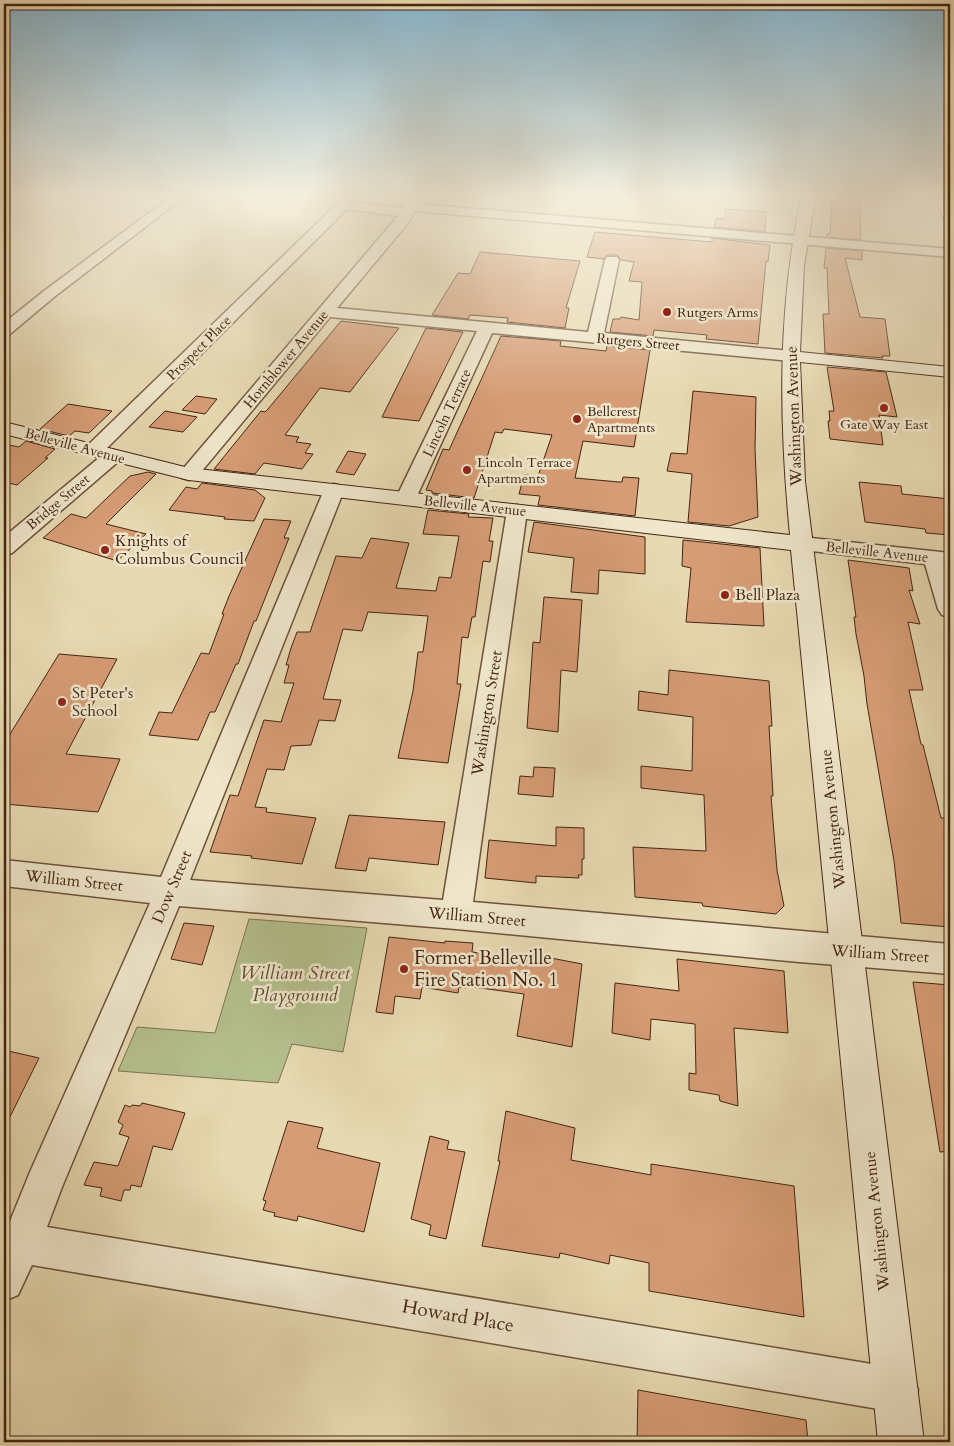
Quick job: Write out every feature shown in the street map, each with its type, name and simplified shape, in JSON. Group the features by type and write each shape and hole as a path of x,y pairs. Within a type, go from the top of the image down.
{"main road":[{"name":"Washington Avenue","path":"797,262 791,356 795,473 901,1442"},
{"name":"Rutgers Street","path":"791,356 950,372"},
{"name":"Belleville Avenue","path":"4,428 189,474 802,544"}],"street":[{"path":"4,331 91,262"},
{"name":"Prospect Place","path":"103,453 288,262"},
{"name":"Hornblower Avenue","path":"189,474 365,262"},
{"path":"595,338 611,262"},
{"name":"Rutgers Street","path":"326,312 791,356"},
{"name":"Lincoln Terrace","path":"406,498 487,327"},
{"name":"Bridge Street","path":"4,548 103,453"},
{"name":"Dow Street","path":"4,1281 47,1176 170,892 334,490"},
{"name":"Washington Street","path":"456,915 517,511"},
{"name":"Belleville Avenue","path":"802,544 942,559"},
{"path":"942,559 950,609"},
{"name":"William Street","path":"4,874 170,892 456,915 950,959"},
{"name":"Howard Place","path":"21,1243 896,1390"}],"green space":[{"name":"William Street Playground","path":"249,919 367,928 343,1052 292,1044 278,1083 118,1071 137,1027 215,1033"}],"building":[{"path":"475,262 580,262 566,308 569,308 565,328 507,322 508,318 470,315 468,319 432,315 458,273 470,274"},
{"path":"634,262 766,262 758,344 706,339 707,335 654,330 653,336 610,332 613,319 620,319 621,317 639,320 642,282 629,281"},
{"path":"825,262 846,262 860,317 885,319 890,356 882,356 883,358 825,353 823,314 829,314 827,268 824,268"},
{"path":"341,321 399,328 350,392 320,388 285,435 299,437 296,442 311,444 305,453 313,454 302,469 264,463 255,474 214,469 261,411 265,412 268,409"},
{"path":"426,328 463,332 419,421 382,417"},
{"path":"501,336 561,341 560,346 606,351 607,346 650,350 634,447 583,441 575,478 622,482 623,477 639,478 635,516 538,505 540,496 519,494 524,475 538,476 552,435 504,429 502,433 495,432 474,498 432,493 432,491 426,490 443,449 449,450"},
{"path":"827,367 886,372 897,417 879,415 883,445 830,439 829,411 834,411"},
{"path":"693,391 756,397 755,449 758,517 729,526 688,522 692,474 667,471 671,453 687,454"},
{"path":"196,396 217,399 205,414 182,410"},
{"path":"68,404 112,411 89,433 75,431 69,436 40,429"},
{"path":"165,411 197,417 183,432 149,427"},
{"path":"26,441 55,449 45,458 48,458 17,485 4,482 4,444 19,447"},
{"path":"348,451 366,454 354,475 336,472"},
{"name":"Knights of Columbus Council","path":"148,472 156,474 106,524 146,534 117,561 43,538 71,514 86,518 130,476"},
{"path":"859,482 901,486 902,494 950,499 950,535 926,533 925,529 865,522"},
{"path":"202,483 255,490 265,498 254,521 224,519 225,517 169,510 186,487 197,489"},
{"path":"428,510 469,514 468,517 493,518 489,541 493,541 490,562 483,561 475,617 472,617 468,638 462,637 457,684 461,684 448,763 398,758 413,691 418,652 423,652 428,616 368,612 362,631 343,629 323,699 341,700 335,721 319,720 311,745 291,746 284,770 267,769 255,807 267,808 266,812 316,818 302,864 210,852 230,795 238,796 264,720 281,722 294,683 284,683 289,665 286,665 291,648 297,632 310,632 336,556 362,558 371,538 409,543 396,588 436,591 439,577 451,578 459,536 423,534"},
{"path":"264,519 291,521 284,538 289,538 238,664 236,664 215,712 210,712 198,740 149,735 159,712 172,713 201,653 209,654 229,596"},
{"path":"534,522 645,537 645,574 599,570 598,594 571,592 574,558 528,552"},
{"name":"Bell Plaza","path":"683,540 760,548 764,626 686,622 691,568 682,566"},
{"path":"848,560 909,568 913,591 909,590 920,624 908,622 923,690 909,690 941,818 950,818 950,927 901,923 894,861 856,634 854,617 856,617"},
{"path":"544,597 582,600 577,672 561,670 558,732 527,728 533,642 540,643"},
{"name":"St Peter's School","path":"59,654 117,659 66,754 120,759 98,812 4,804 4,744"},
{"path":"669,670 769,681 772,726 769,726 773,796 771,796 777,870 784,906 776,914 703,906 702,903 635,897 633,847 706,851 704,795 641,788 641,766 692,771 693,717 638,710 639,691 668,695"},
{"path":"534,767 555,768 553,797 518,794 520,776 533,777"},
{"path":"349,815 445,822 438,865 369,858 366,871 335,868"},
{"path":"556,827 584,828 584,859 582,859 582,875 578,875 579,878 536,876 536,883 485,878 489,840 556,846"},
{"path":"184,923 214,926 202,965 171,959"},
{"path":"389,937 445,943 445,941 473,943 472,952 530,959 530,954 582,964 572,1047 517,1036 524,994 466,986 466,988 459,987 458,993 422,987 420,999 395,996 393,1014 376,1012"},
{"path":"677,959 784,971 788,1033 734,1028 738,1106 720,1101 719,1095 689,1090 689,1073 696,1074 695,1024 651,1019 650,1040 612,1033 615,983 679,991"},
{"path":"913,982 950,985 950,1151 940,1152"},
{"path":"4,1050 39,1058 4,1129"},
{"path":"142,1103 185,1113 172,1150 153,1146 141,1187 131,1185 130,1190 124,1190 121,1201 100,1196 102,1188 84,1185 94,1162 118,1166 129,1137 119,1134 123,1125 118,1122 125,1105 130,1107 132,1105 140,1106"},
{"path":"506,1111 575,1128 571,1160 651,1175 651,1164 794,1186 804,1317 649,1291 649,1263 610,1255 609,1264 560,1253 559,1258 482,1246 500,1161 498,1161"},
{"path":"288,1121 323,1128 317,1148 380,1163 364,1232 298,1216 297,1221 274,1216 275,1213 263,1210 266,1201 263,1200"},
{"path":"430,1136 449,1141 447,1149 465,1152 446,1239 429,1235 431,1225 411,1219"},
{"path":"638,1390 806,1420 808,1442 637,1442"}],"place":[{"name":"Rutgers Arms","path":"667,312"},
{"name":"Gate Way East","path":"884,408"},
{"name":"Bellcrest Apartments","path":"577,419"},
{"name":"Lincoln Terrace Apartments","path":"467,470"},
{"name":"Knights of Columbus Council","path":"105,550"},
{"name":"Bell Plaza","path":"725,595"},
{"name":"St Peter's School","path":"62,702"},
{"name":"Former Belleville Fire Station No. 1","path":"404,969"}]}
